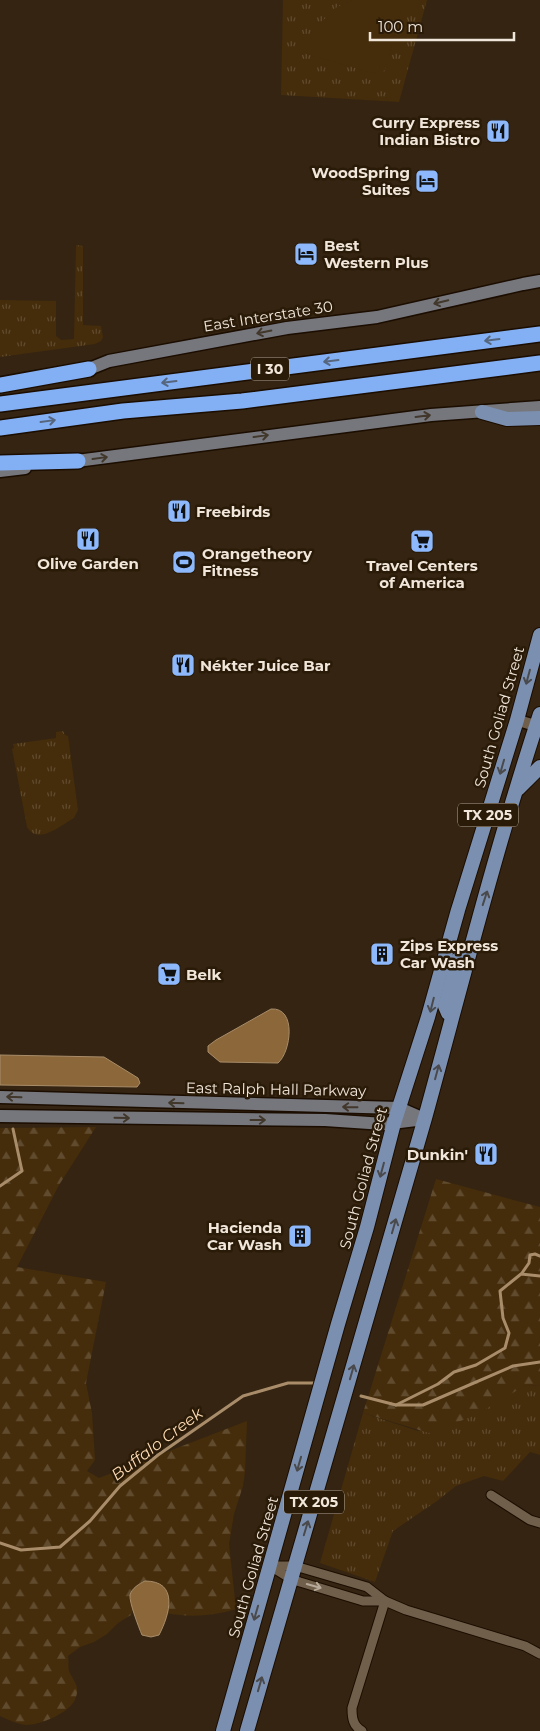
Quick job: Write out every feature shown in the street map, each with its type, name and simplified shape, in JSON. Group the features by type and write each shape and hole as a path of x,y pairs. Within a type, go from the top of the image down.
{"highway":[{"name":"I 30","path":"0,404 540,334"},
{"name":"I 30","path":"0,428 122,411 242,401 540,363"},
{"path":"0,385 90,369"},
{"path":"0,463 78,461"}],"main road":[{"name":"East Interstate 30","path":"0,378 90,369 109,361 287,328 377,317 540,281"},
{"path":"0,472 422,416 540,407"},
{"path":"482,412 507,419 540,418"},
{"name":"South Goliad Street","path":"223,1731 367,1227 394,1123 428,1017 458,910 517,720 540,634"},
{"name":"TX 205","path":"247,1731 424,1119 514,794 539,722"},
{"path":"514,794 527,778 540,767"},
{"path":"452,1016 444,1006 467,930 468,919 467,915 458,910"},
{"name":"East Ralph Hall Parkway","path":"0,1097 399,1108 424,1119"},
{"path":"156,1118 157,1102"},
{"path":"224,1120 225,1104"},
{"name":"East Ralph Hall Parkway","path":"0,1116 325,1120 394,1123 424,1119"}],"street":[{"path":"517,720 539,722"},
{"path":"490,1495 530,1520 540,1523"},
{"path":"270,1566 366,1587 386,1601 406,1610 525,1646 540,1654"},
{"path":"270,1566 293,1572 363,1601 386,1601"},
{"path":"362,1731 356,1728 352,1719 352,1708 386,1601"}],"green space":[{"path":"283,0 427,0 399,102 281,95"},
{"path":"353,0 404,0 385,70 377,74 306,54 315,28 337,7"},
{"path":"76,245 83,246 83,325 101,326 103,337 101,341 95,344 0,357 0,300 56,301 56,336 61,340 74,339"},
{"path":"63,731 68,736 78,810 74,818 56,829 37,835 27,827 12,749 14,748 13,744 56,738 56,732"},
{"path":"96,1127 59,1185 17,1267 106,1282 86,1383 92,1413 95,1460 87,1471 99,1478 247,1421 243,1486 234,1514 229,1544 236,1609 201,1615 166,1613 169,1600 167,1590 155,1582 142,1582 130,1596 134,1608 131,1615 118,1623 107,1634 94,1642 80,1647 68,1656 69,1671 76,1683 77,1689 76,1697 69,1708 55,1717 40,1723 26,1725 0,1716 0,1128"},
{"path":"436,1179 540,1207 540,1386 526,1385 476,1415 429,1433 363,1413"},
{"path":"526,1385 540,1386 540,1455 530,1452 503,1481 484,1476 456,1486 393,1531 375,1582 320,1563 363,1413 418,1431"}],"shaded area":[{"path":"271,1009 279,1010 285,1015 288,1022 289,1031 286,1050 278,1063 220,1062 208,1052 208,1046 216,1040"},
{"path":"0,1055 104,1057 138,1078 140,1083 137,1087 0,1085"},
{"path":"145,1581 156,1582 163,1586 169,1600 163,1627 159,1635 151,1637 142,1635 130,1598 134,1588"}],"waterway":[{"path":"0,1186 22,1171 13,1129"},
{"path":"522,1273 529,1263 530,1255 540,1256"},
{"path":"396,1405 438,1384 454,1372 476,1365 505,1348 509,1333 503,1318 500,1291 521,1274 540,1276"},
{"name":"Buffalo Creek","path":"361,1396 396,1405 423,1405 513,1366 540,1362"},
{"name":"Buffalo Creek","path":"0,1543 21,1550 60,1547 90,1521 120,1486 158,1455 243,1396 288,1383 316,1383"}],"place":[{"name":"Curry Express Indian Bistro","path":"498,131"},
{"name":"WoodSpring Suites","path":"427,181"},
{"name":"Best Western Plus","path":"306,254"},
{"name":"Freebirds","path":"179,511"},
{"name":"Olive Garden","path":"88,539"},
{"name":"Travel Centers of America","path":"422,541"},
{"name":"Orangetheory Fitness","path":"184,562"},
{"name":"Nékter Juice Bar","path":"183,665"},
{"name":"Zips Express Car Wash","path":"382,954"},
{"name":"Belk","path":"169,974"},
{"name":"Dunkin'","path":"486,1154"},
{"name":"Hacienda Car Wash","path":"300,1236"}]}
